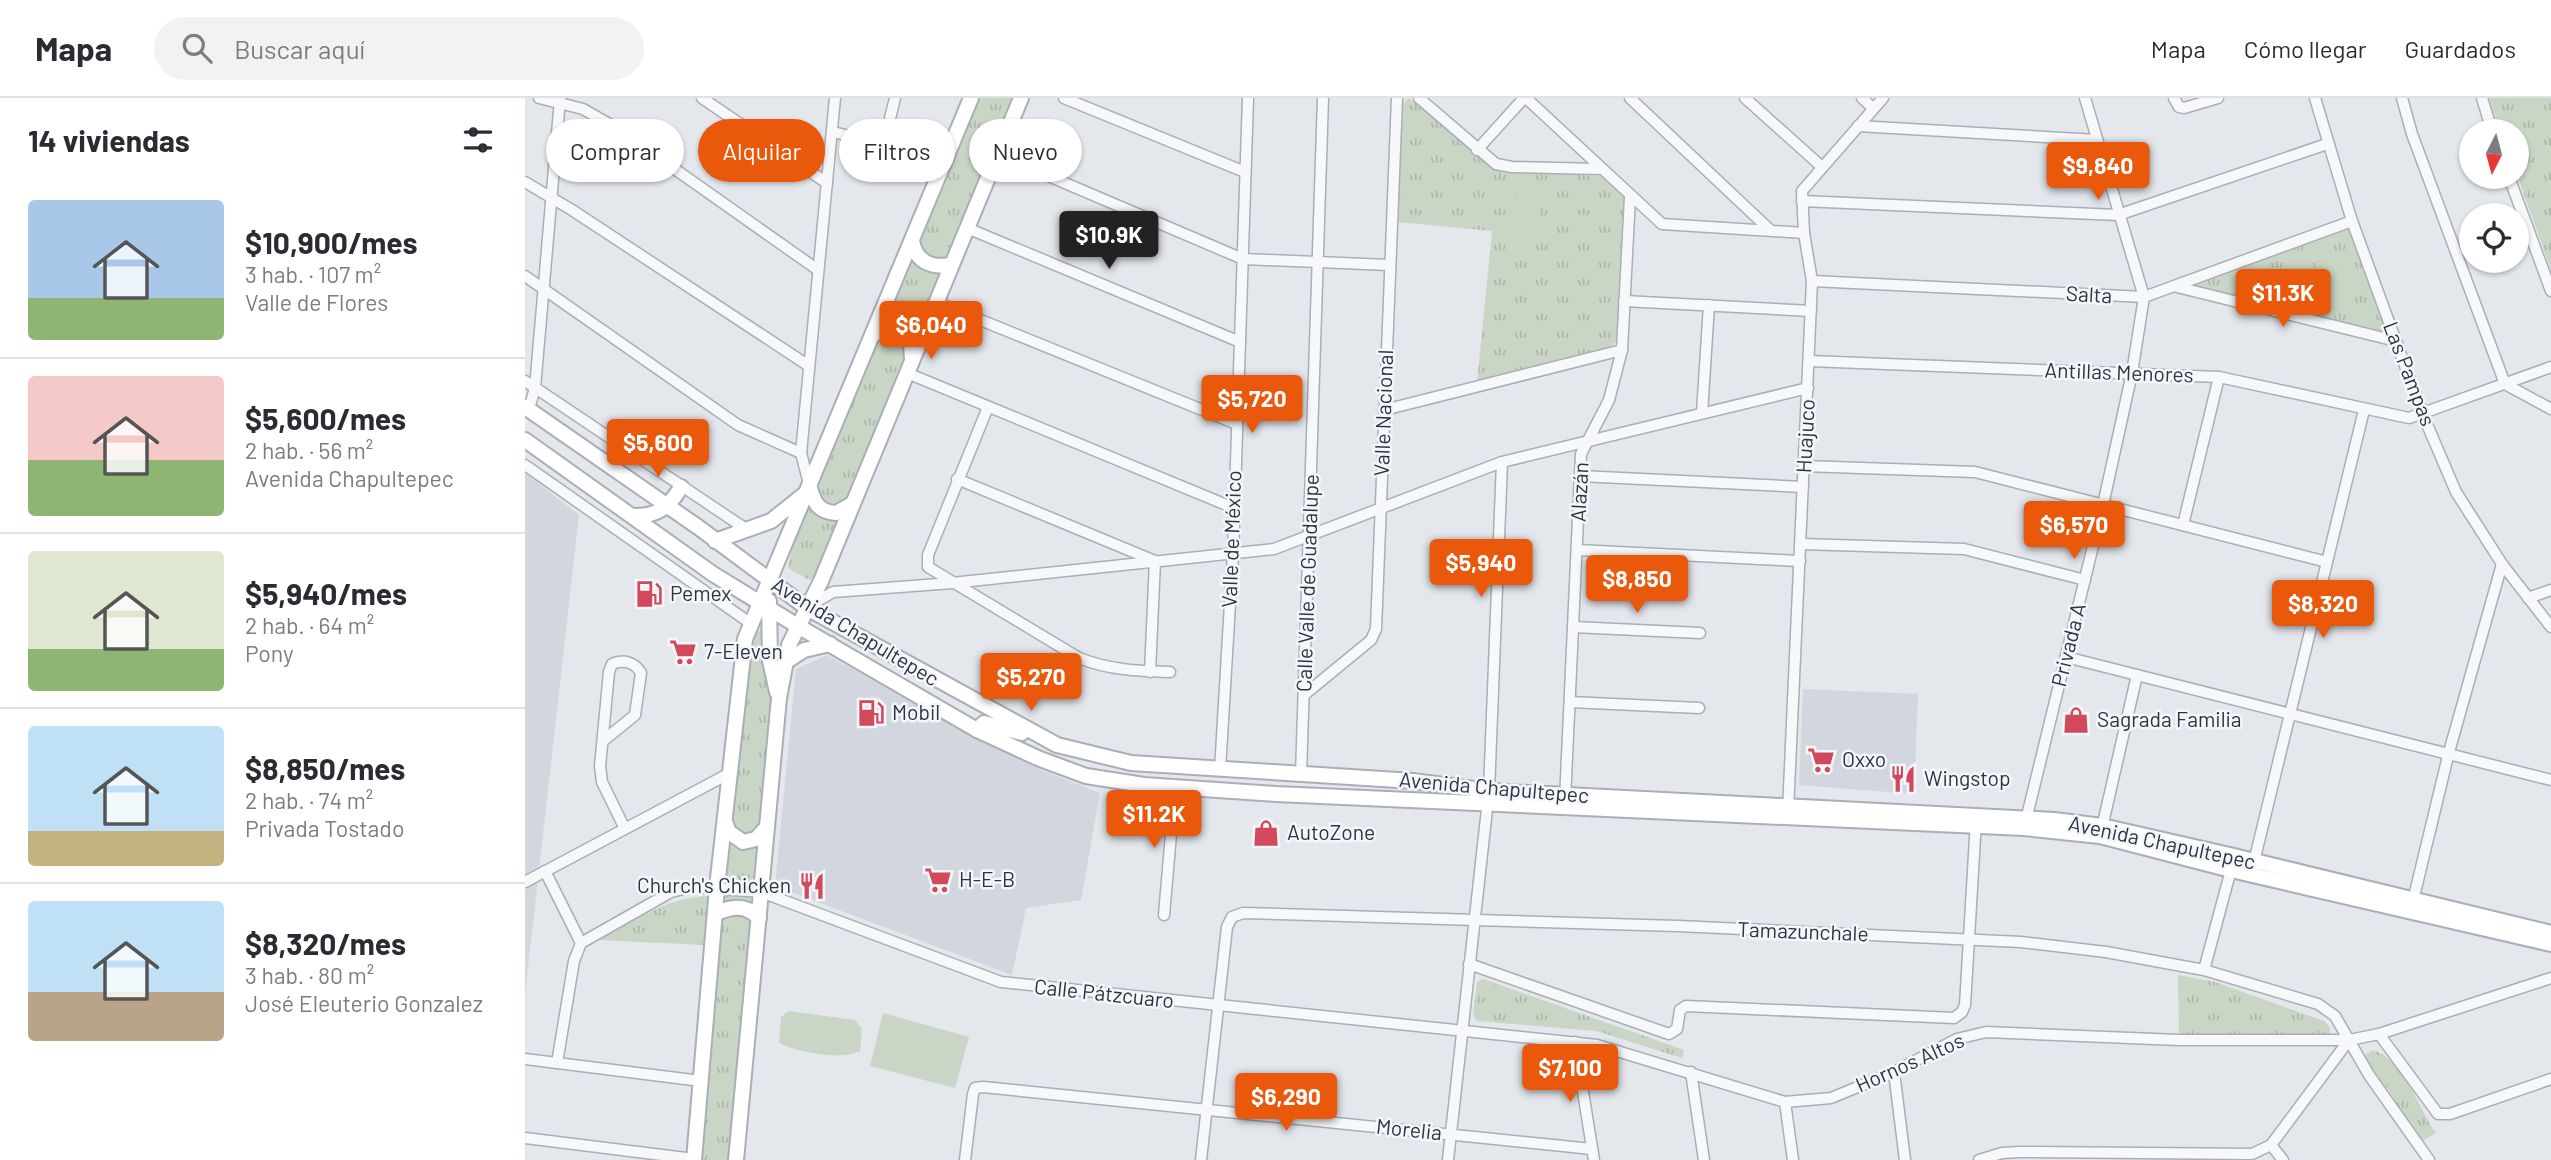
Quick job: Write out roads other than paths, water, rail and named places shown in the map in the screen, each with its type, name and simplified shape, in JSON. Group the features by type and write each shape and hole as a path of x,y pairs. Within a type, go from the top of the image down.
{"main road":[{"path":"779,698 770,661 765,605 769,582 971,98"},
{"path":"1012,119 1021,98"},
{"path":"736,1160 784,663 796,625 807,608 852,504 986,182"},
{"path":"912,241 914,254 921,260 935,266 951,265"},
{"path":"874,334 891,328 906,334 911,344 909,367"},
{"name":"Avenida Chapultepec","path":"526,409 807,608 1026,730 1084,754 1156,766 1413,781 1488,798"},
{"name":"Avenida Chapultepec","path":"525,440 713,574 796,625 978,730 1073,772 1175,788 1488,798 1976,820 2101,831 2412,905 2551,933"},
{"path":"634,516 653,514 667,507 681,487"},
{"path":"810,489 814,501 824,511 836,513 852,504"},
{"path":"716,541 782,514 810,489"},
{"path":"694,1159 717,887 742,657 750,623 765,605"},
{"path":"784,663 804,650 830,644"},
{"path":"978,730 984,723 1018,734 1026,730"},
{"path":"1156,766 1164,776 1159,787"},
{"path":"1175,788 1185,776 1220,770"},
{"path":"725,822 729,832 743,842 756,839 767,827"},
{"path":"2412,905 2551,944"},
{"path":"715,914 738,907 759,918"}],"street":[{"path":"539,98 583,109 618,129 818,270"},
{"path":"702,98 827,184"},
{"path":"810,489 801,453 835,98"},
{"path":"890,119 895,98"},
{"path":"1064,98 1245,172"},
{"name":"Valle de México","path":"1220,770 1233,554 1248,98"},
{"name":"Calle Valle de Guadalupe","path":"1301,775 1323,98"},
{"name":"Valle Nacional","path":"1304,695 1374,636 1397,98"},
{"path":"1419,98 1477,150 1503,167 1600,169"},
{"path":"1477,150 1525,98 1652,218 1668,226 1804,233"},
{"path":"1630,98 1770,230"},
{"path":"1745,98 1822,167"},
{"path":"1862,98 1873,108"},
{"path":"1883,98 1805,186 1802,201 2118,215 2327,144"},
{"path":"2085,98 2144,297"},
{"path":"2174,98 2179,107 2184,108 2218,98"},
{"name":"Las Pampas","path":"2315,98 2352,221 2423,415 2460,498 2502,564 2551,627"},
{"path":"2402,98 2416,146 2505,384 2551,409"},
{"path":"2482,98 2488,119"},
{"path":"526,409 535,388 553,200 559,101"},
{"path":"1858,126 2097,140"},
{"path":"832,132 839,133"},
{"path":"525,182 809,366"},
{"path":"1063,182 1243,259 1389,265"},
{"path":"2513,189 2551,291"},
{"name":"Alazán","path":"1565,802 1581,454 1609,400 1622,350 1630,197"},
{"name":"Huajuco","path":"1788,812 1812,281 1802,201"},
{"name":"Salta","path":"1812,281 2144,297 2352,221"},
{"path":"967,228 1240,342"},
{"path":"525,276 739,425 801,453"},
{"path":"2176,286 2396,341"},
{"name":"Privada A","path":"2025,823 2103,505 2132,373 2144,297"},
{"path":"1624,301 1811,311"},
{"path":"936,302 1237,424"},
{"path":"1702,413 1709,305"},
{"path":"1384,410 1622,350"},
{"name":"Antillas Menores","path":"1809,361 2219,377 2404,418 2423,415"},
{"path":"909,367 988,407 1234,508"},
{"path":"2423,415 2551,367"},
{"path":"2183,525 2219,377"},
{"path":"525,380 745,529"},
{"path":"807,608 833,592 953,583 1274,549 1501,462 1808,388"},
{"path":"988,407 957,479 926,563 931,570 1079,657 1101,667 1170,672"},
{"path":"2253,868 2364,410"},
{"path":"1448,1160 1488,798 1501,462"},
{"path":"525,465 750,623"},
{"path":"1804,466 1975,472 2327,562"},
{"path":"1580,476 1803,487"},
{"path":"957,479 1155,561"},
{"path":"599,517 611,500"},
{"path":"1801,544 1964,549 2085,580"},
{"path":"1577,550 1800,561"},
{"path":"1150,672 1155,561"},
{"path":"2412,905 2449,752 2502,564"},
{"path":"2528,598 2551,590"},
{"path":"1573,627 1700,633"},
{"path":"2066,657 2551,780"},
{"path":"603,741 635,715 641,673 636,666 624,661 612,664 609,672 603,741 602,782 625,829"},
{"path":"2101,831 2137,675"},
{"path":"1570,702 1699,708"},
{"path":"525,882 730,773"},
{"path":"1164,915 1175,788"},
{"path":"1971,939 1976,820"},
{"path":"2204,970 2233,863"},
{"path":"545,871 581,943 574,961 557,1063"},
{"name":"Calle Pátzcuaro","path":"581,943 671,892 717,887 761,892 1001,982 1218,1007 1462,1029"},
{"name":"Tamazunchale","path":"1218,1007 1227,927 1232,916 1243,913 1971,939 2106,952 2204,970 2318,1004 2335,1016 2349,1040"},
{"name":"Hornos Altos","path":"1469,964 1669,1034 1677,1029 1681,1010 1686,1006 1948,1018 1959,1015 1965,1005 1971,939"},
{"name":"Hornos Altos","path":"1462,1029 1597,1045 1784,1102 1831,1098 1894,1072 1957,1039 1986,1032 2179,1040 2349,1040 2379,1034 2551,978"},
{"path":"1201,1160 1218,1007"},
{"path":"2379,1034 2438,1114 2450,1114 2551,1079"},
{"path":"1979,1160 2002,1153 2020,1152 2235,1156 2252,1154 2271,1145 2349,1040 2368,1076 2429,1160"},
{"path":"1576,1042 1594,1160"},
{"path":"525,1059 701,1081"},
{"path":"1894,1072 1905,1160"},
{"path":"1691,1073 1704,1160"},
{"name":"Morelia","path":"965,1160 975,1088 1592,1149"},
{"path":"1784,1102 1793,1160"},
{"path":"525,1138 694,1159"},
{"path":"2271,1145 2283,1160"}],"place":[{"name":"Pemex","path":"649,594"},
{"name":"7-Eleven","path":"683,652"},
{"name":"Mobil","path":"871,713"},
{"name":"Sagrada Familia","path":"2076,720"},
{"name":"Oxxo","path":"1821,760"},
{"name":"Wingstop","path":"1903,779"},
{"name":"AutoZone","path":"1266,833"},
{"name":"H-E-B","path":"938,880"},
{"name":"Church's Chicken","path":"812,886"}]}
